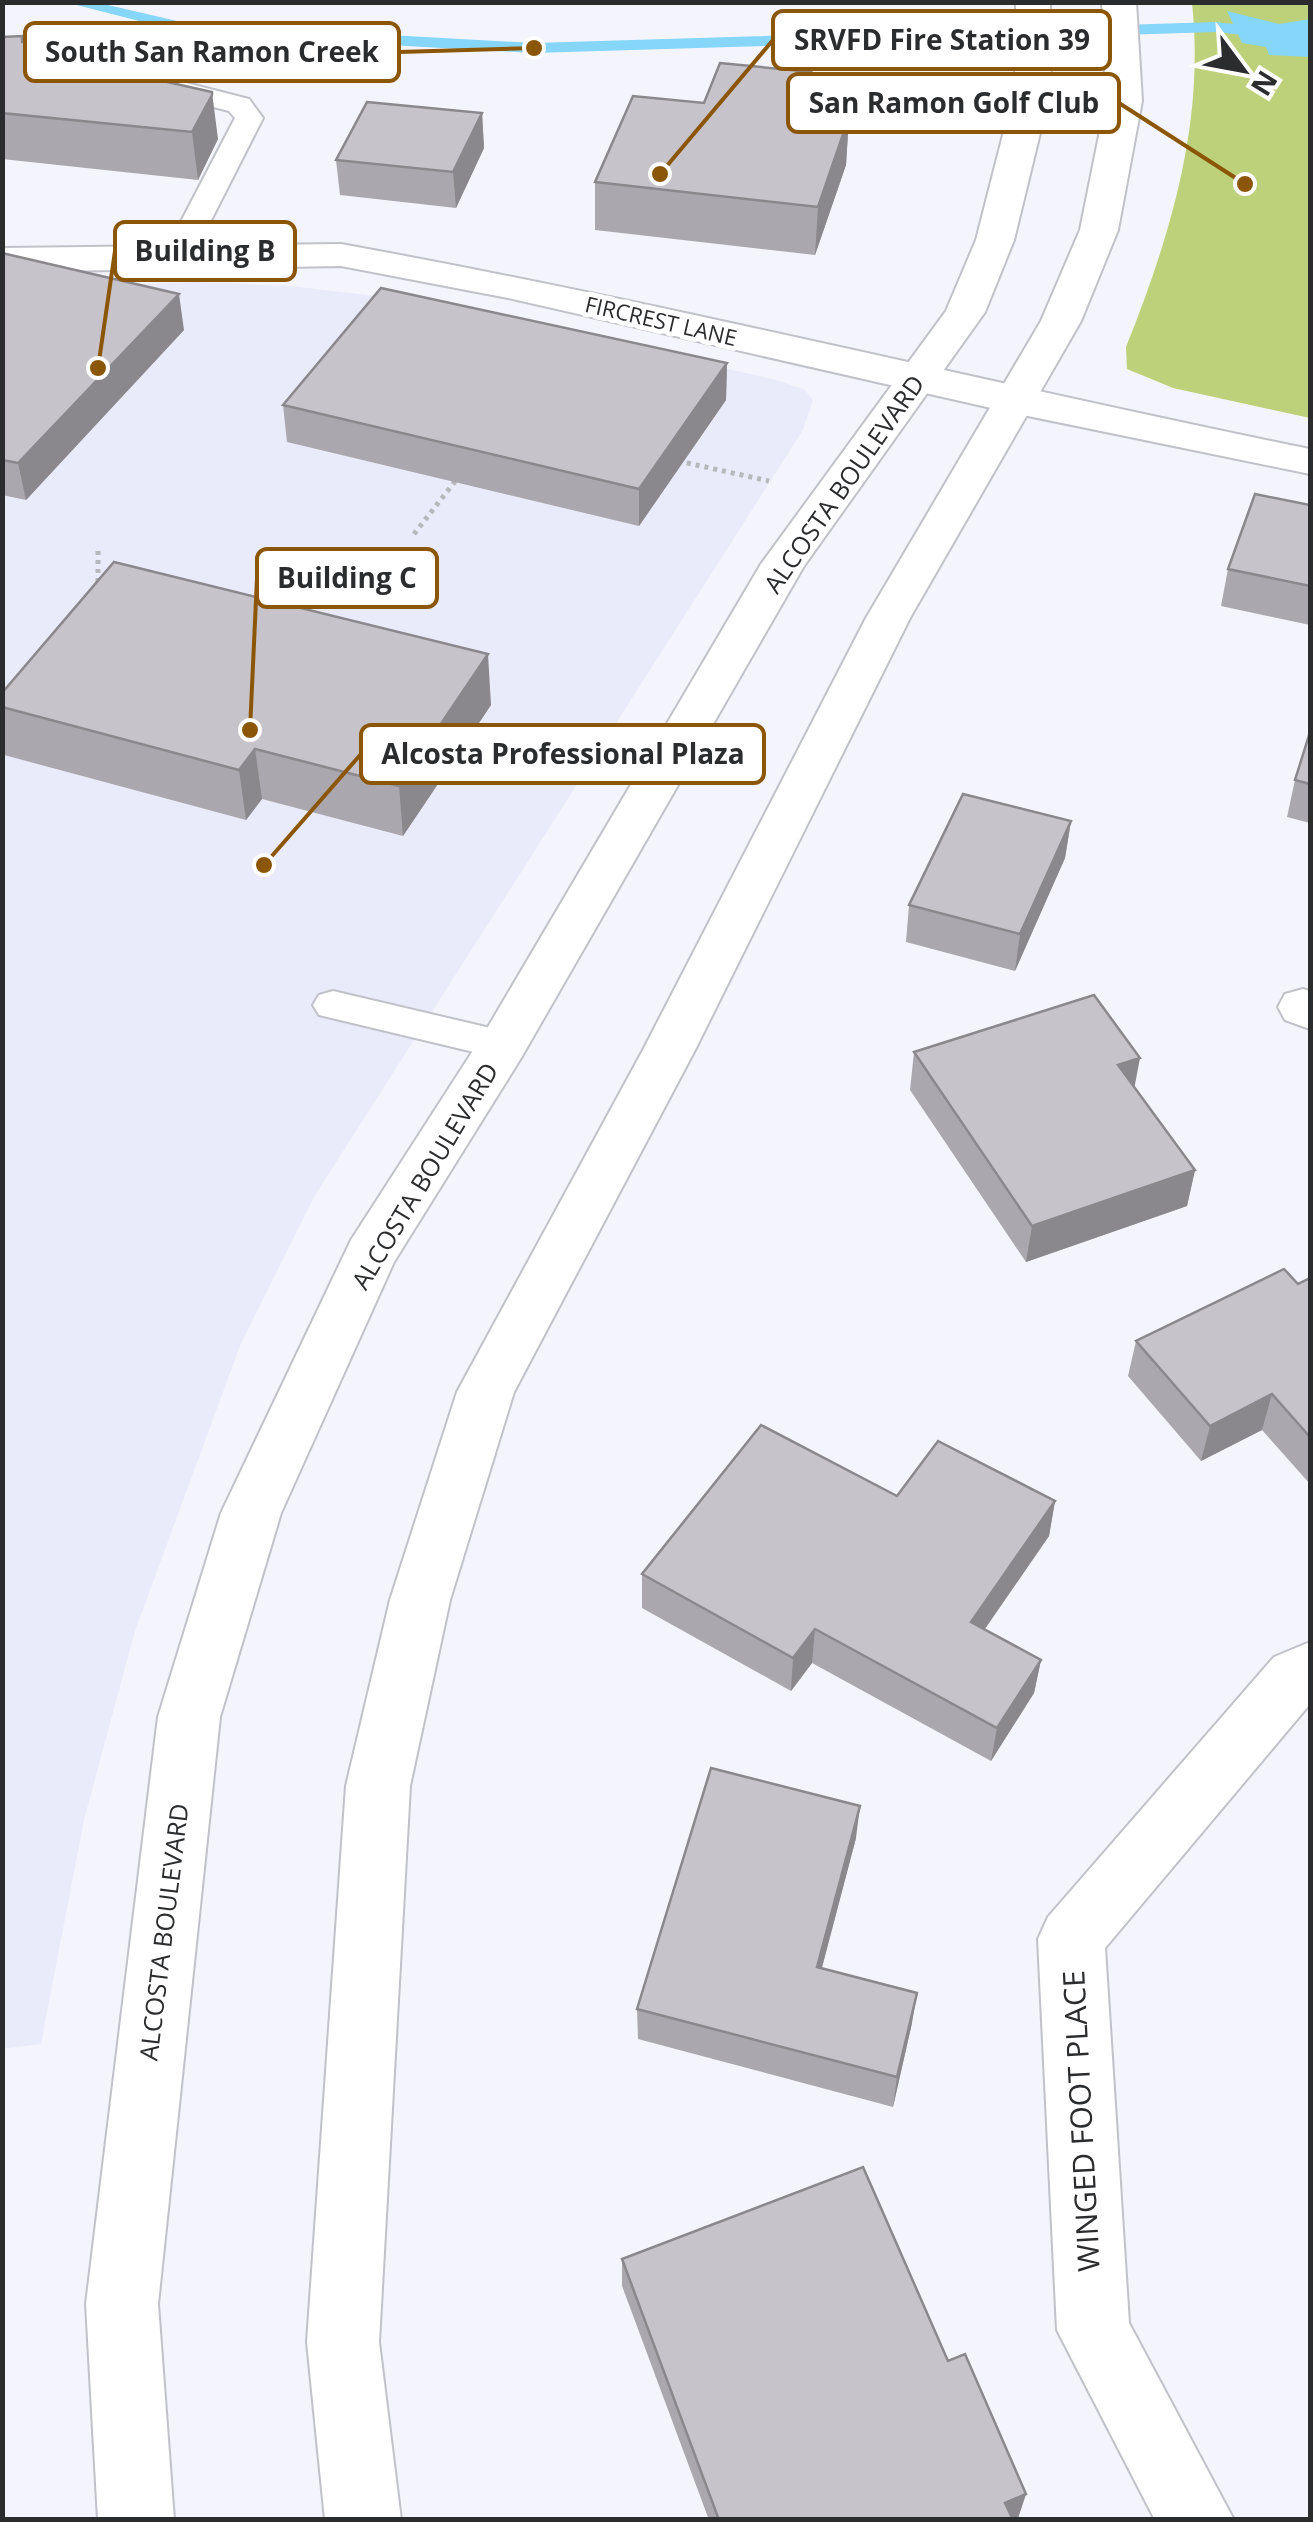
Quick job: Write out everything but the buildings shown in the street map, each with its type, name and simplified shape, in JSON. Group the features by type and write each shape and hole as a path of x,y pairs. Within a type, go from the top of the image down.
{"main road":[{"name":"ALCOSTA BOULEVARD","path":"136,2520 122,2304 189,1717 251,1514 370,1256 504,1045 783,564 965,312 995,240 1033,88 1033,2"},
{"path":"363,2520 342,2342 378,1786 420,1600 486,1392 678,1033 888,618 1060,321 1099,230 1124,101 1120,2"},
{"name":"FIRCREST LANE","path":"2,260 341,255 508,286 918,380 1310,462"},
{"name":"WINGED FOOT PLACE","path":"1196,2520 1094,2330 1071,1939 1296,1676 1310,1669"}],"lane":[{"path":"134,80 210,95 239,105 249,118 178,256"},
{"path":"333,1005 504,1045"}],"path":[{"path":"662,458 833,496"},
{"path":"414,534 470,464"},
{"path":"98,551 98,602"}],"shaded area":[{"path":"196,282 291,286 426,302 777,380 805,390 813,400 803,430 314,1197 240,1346 135,1631 84,1820 41,2044 2,2049 2,289"}],"green space":[{"path":"1192,3 1310,3 1310,418 1173,388 1127,369 1126,347 1170,221 1188,136 1195,48"}],"water":[{"path":"1227,11 1279,24 1310,19 1310,57 1269,55 1266,47 1242,43"}],"waterway":[{"path":"72,2 190,29 534,48 1216,27 1285,35 1310,32"}],"place":[{"name":"South San Ramon Creek","path":"534,48"},
{"name":"SRVFD Fire Station 39","path":"660,174"},
{"name":"San Ramon Golf Club","path":"1245,184"},
{"name":"Building B","path":"98,368"},
{"name":"Building C","path":"250,730"},
{"name":"Alcosta Professional Plaza","path":"264,865"}]}
